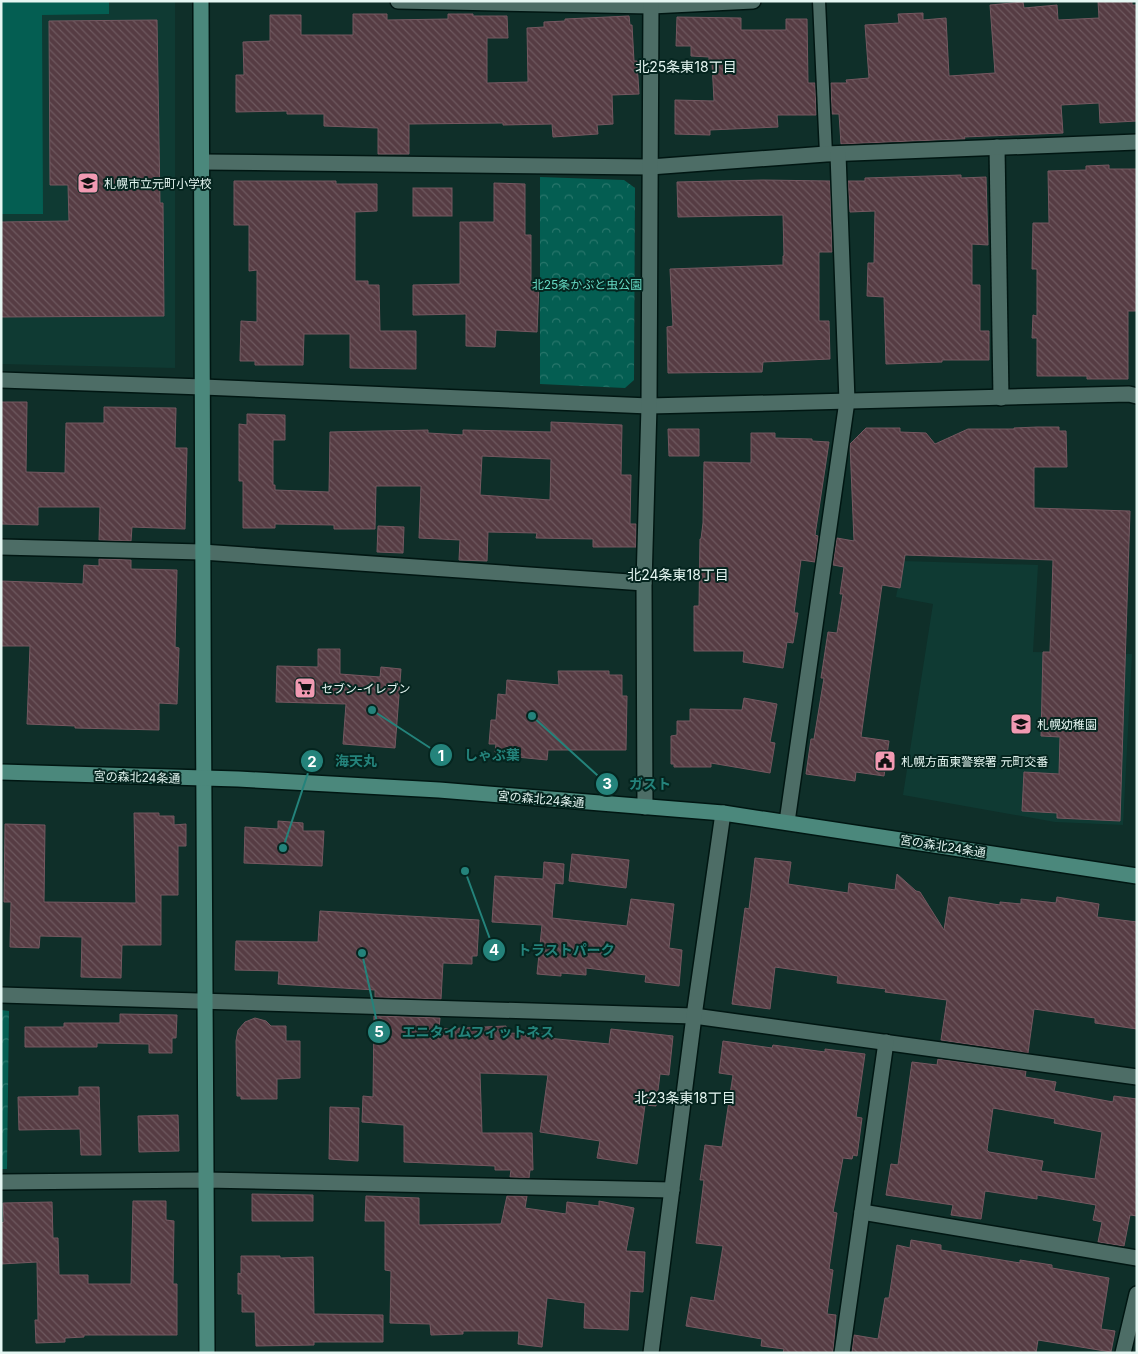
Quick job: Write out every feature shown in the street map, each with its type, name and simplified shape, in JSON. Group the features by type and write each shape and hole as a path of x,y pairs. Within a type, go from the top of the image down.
{"street":[{"path":"201,1 207,1353"},
{"path":"398,1 651,4 753,1"},
{"path":"645,807 644,583 649,406 651,4"},
{"path":"202,162 650,166 832,154 1137,142"},
{"path":"997,147 1001,398"},
{"path":"787,822 847,401 832,154"},
{"path":"1,380 649,406 1128,394 1137,396"},
{"path":"1,546 202,552 644,583"},
{"name":"宮の森北24条通","path":"1,772 429,790 723,813 1137,876"},
{"path":"652,1353 694,1016 723,813"},
{"path":"1,995 694,1016 1137,1077"},
{"path":"842,1353 886,1042"},
{"path":"1,1182 206,1180 672,1190"},
{"path":"862,1212 1137,1258"},
{"path":"1122,1353 1137,1294"}],"lane":[{"path":"819,1 832,154"}],"shaded area":[{"name":"札幌市立元町小学校","path":"1,1 175,1 175,368 1,364"},
{"name":"札幌幼稚園","path":"903,561 1038,565 1033,652 1132,654 1123,825 1055,822 903,795 933,604 896,597"}],"green space":[{"path":"1,1 109,1 109,14 42,15 43,214 1,214"},
{"name":"北25条かぶと虫公園","path":"540,177 624,180 635,188 634,380 625,388 540,384"},
{"path":"1,1010 9,1011 7,1169 1,1169"}],"building":[{"path":"1098,1 1132,1 1132,5 1137,5 1137,121 1100,123 1099,103 1061,105 1063,133 841,144 839,114 832,114 831,83 847,83 846,80 869,78 865,25 899,23 898,14 923,13 923,20 946,18 949,76 995,73 990,5 1023,2 1024,8 1057,5 1058,20 1099,18"},
{"path":"353,14 387,14 387,20 448,19 448,14 507,16 508,38 487,38 487,83 528,82 527,28 544,27 544,22 565,21 565,19 629,16 630,25 632,25 634,61 637,61 639,94 612,95 613,124 597,125 598,134 553,137 552,124 409,124 409,154 378,154 378,128 324,126 324,114 287,114 287,111 236,112 236,75 244,75 243,42 270,41 270,15 301,15 301,35 353,35"},
{"path":"677,17 741,18 741,30 786,30 786,19 807,19 808,83 815,83 816,115 777,115 778,127 710,130 710,135 675,134 675,100 714,101 712,63 709,63 709,57 691,56 691,46 676,46"},
{"path":"157,20 160,203 163,203 164,316 1,317 1,222 69,221 68,185 50,185 49,21"},
{"path":"1109,165 1109,169 1137,169 1137,311 1128,311 1128,379 1087,379 1087,376 1037,376 1037,338 1032,338 1033,315 1037,316 1037,269 1032,269 1033,223 1049,223 1048,171 1086,170 1086,166"},
{"path":"961,175 961,178 986,177 988,245 972,244 972,285 980,285 980,331 989,331 989,360 942,360 942,362 886,364 884,297 867,296 868,263 874,263 875,211 850,212 848,181 865,181 865,178"},
{"path":"234,181 336,181 336,184 377,184 377,211 355,212 355,281 368,281 368,285 379,285 380,331 416,331 416,369 350,368 350,334 304,334 303,365 255,365 255,361 240,361 241,321 257,322 257,270 249,271 249,225 234,225"},
{"path":"830,181 832,252 819,252 819,321 829,321 830,359 763,362 762,372 668,373 667,327 673,326 670,269 783,265 784,256 783,215 678,217 677,182"},
{"path":"494,183 525,184 525,235 531,235 531,284 539,285 537,332 496,330 495,347 466,346 466,314 413,315 413,285 460,284 460,222 494,222"},
{"path":"413,188 452,188 452,216 413,216"},
{"path":"1,402 27,402 26,472 65,473 66,423 104,423 104,407 176,408 175,448 187,448 185,529 132,527 131,541 99,540 100,507 38,507 38,525 1,524"},
{"path":"247,414 285,415 285,440 273,440 273,485 275,485 275,490 329,492 330,432 428,430 428,433 463,435 463,430 551,432 551,422 622,425 621,475 631,475 630,524 636,524 636,547 593,547 593,539 536,538 537,533 488,532 487,561 459,560 460,540 419,538 421,486 376,486 375,529 334,529 334,525 275,524 275,528 243,528 243,481 239,481 239,424 247,425","holes":["482,456 551,459 550,500 480,495"]},
{"path":"1059,427 1059,431 1066,431 1067,467 1034,467 1034,508 1130,511 1120,821 1057,818 1057,813 1022,811 1024,772 1059,774 1060,737 1041,736 1043,652 1050,652 1053,560 905,555 900,588 882,585 861,737 889,741 884,776 856,772 855,781 806,774 811,739 814,739 824,678 821,678 828,632 837,633 843,594 840,594 844,567 833,565 837,538 854,541 850,444 866,428 900,428 900,432 926,433 935,444 968,429"},
{"path":"668,429 699,429 699,456 669,456"},
{"path":"751,433 775,433 775,438 812,439 812,441 829,442 815,535 818,536 815,562 801,560 794,613 798,613 793,643 787,642 783,668 743,662 744,651 694,651 694,606 699,606 704,462 751,463"},
{"path":"378,526 404,527 403,553 377,552"},
{"path":"99,559 131,560 131,569 177,570 175,647 179,648 177,704 159,703 159,730 75,728 75,726 27,724 30,646 1,646 1,581 83,584 84,565 99,566"},
{"path":"318,649 340,649 340,674 380,677 381,667 401,669 395,748 343,744 346,704 276,702 277,666 318,667"},
{"path":"558,671 609,671 609,675 622,675 622,696 627,696 626,750 548,750 547,760 506,756 507,753 495,752 496,744 489,744 491,720 496,720 498,694 506,695 507,680 559,685"},
{"path":"744,698 777,704 770,742 775,743 770,773 711,763 711,767 674,767 674,764 671,764 671,736 677,735 677,721 690,721 690,709 742,710"},
{"path":"134,813 159,813 159,816 174,816 174,825 186,824 186,846 178,846 178,895 161,895 161,945 122,945 121,978 81,977 82,937 40,936 39,948 10,947 11,902 4,902 5,824 45,825 44,902 136,903"},
{"path":"278,821 303,823 303,831 324,831 322,866 244,863 245,827 278,829"},
{"path":"572,854 629,860 626,888 569,881"},
{"path":"755,858 791,862 788,884 848,893 849,883 895,890 897,874 916,891 920,892 944,930 949,897 1000,905 1000,902 1021,904 1021,899 1056,903 1057,897 1099,904 1097,917 1137,922 1137,1029 1095,1023 1095,1018 1034,1009 1028,1053 941,1040 947,1000 885,992 886,989 837,983 838,976 775,967 770,1009 732,1004 745,908 749,909"},
{"path":"544,862 564,864 563,884 555,883 552,918 627,926 631,899 674,904 669,948 682,950 679,986 645,982 646,975 586,968 586,975 561,973 561,976 537,974 542,925 492,922 495,876 543,879"},
{"path":"320,911 479,920 477,956 472,956 472,964 443,963 441,999 375,997 375,990 278,984 279,971 235,970 236,941 318,942"},
{"path":"120,1014 177,1015 176,1038 172,1038 172,1053 149,1053 149,1044 97,1043 97,1047 25,1047 25,1027 64,1027 64,1023 120,1023"},
{"path":"374,1016 440,1018 439,1028 441,1029 506,1026 506,1033 547,1034 547,1038 609,1044 611,1029 673,1036 669,1075 660,1074 656,1106 645,1105 637,1164 597,1158 600,1141 540,1132 548,1075 480,1073 482,1133 532,1133 533,1170 530,1170 529,1178 510,1177 511,1170 495,1170 495,1166 404,1162 404,1125 362,1122 363,1096 373,1097"},
{"path":"255,1018 266,1021 271,1026 286,1026 286,1041 300,1041 300,1078 277,1079 277,1099 241,1099 241,1096 237,1096 236,1041 238,1030 245,1022"},
{"path":"723,1041 772,1048 773,1045 825,1052 825,1049 865,1054 856,1117 862,1118 857,1156 853,1155 852,1159 843,1158 833,1212 837,1213 829,1269 833,1270 827,1314 836,1315 833,1353 783,1353 784,1349 761,1346 762,1339 686,1326 691,1297 714,1301 723,1246 696,1243 704,1180 700,1180 705,1145 722,1147 733,1075 719,1073"},
{"path":"938,1059 1026,1071 1025,1077 1056,1082 1054,1091 1113,1102 1114,1096 1137,1099 1137,1216 1130,1215 1124,1246 1098,1242 1102,1222 1093,1220 1096,1205 1037,1195 1037,1199 985,1191 981,1219 951,1215 953,1205 886,1195 891,1164 898,1165 912,1062 937,1065","holes":["993,1108 1055,1119 1054,1123 1102,1132 1095,1179 1041,1171 1043,1161 989,1152 987,1150"]},
{"path":"79,1087 99,1087 101,1155 81,1155 80,1129 19,1130 18,1097 79,1096"},
{"path":"330,1107 359,1108 358,1161 329,1159"},
{"path":"178,1115 179,1151 139,1152 138,1116"},
{"path":"252,1194 313,1195 313,1221 252,1221"},
{"path":"366,1196 419,1198 419,1225 501,1224 507,1196 527,1196 525,1208 566,1214 567,1202 599,1206 599,1201 634,1208 626,1251 645,1252 643,1292 630,1291 628,1330 584,1328 585,1303 547,1298 542,1347 518,1344 519,1331 463,1331 463,1334 431,1335 430,1324 390,1323 391,1271 385,1270 385,1221 365,1221"},
{"path":"133,1201 166,1201 166,1220 174,1221 173,1284 177,1284 177,1335 84,1335 84,1337 65,1338 65,1342 36,1343 35,1320 38,1320 37,1262 1,1264 1,1223 4,1222 3,1203 52,1202 53,1238 58,1238 59,1275 88,1275 88,1284 131,1284"},
{"path":"911,1240 941,1245 941,1250 1020,1263 1020,1260 1052,1265 1052,1268 1109,1278 1101,1329 1115,1331 1111,1352 1038,1340 1036,1353 852,1353 854,1335 878,1339 885,1298 889,1298 897,1245 910,1248"},
{"path":"241,1256 313,1257 314,1314 383,1315 383,1342 314,1342 314,1345 256,1346 255,1312 242,1312 242,1294 238,1294 238,1273 241,1274"}],"place":[{"name":"札幌市立元町小学校","path":"88,183"},
{"name":"セブン-イレブン","path":"305,688"},
{"name":"しゃぶ葉","path":"372,710"},
{"name":"ガスト","path":"532,716"},
{"name":"札幌幼稚園","path":"1021,724"},
{"name":"札幌方面東警察署 元町交番","path":"885,761"},
{"name":"海天丸","path":"283,848"},
{"name":"トラストパーク","path":"465,871"},
{"name":"エニタイムフィットネス","path":"362,953"}],"district":[{"name":"北25条東18丁目","path":"686,66"},
{"name":"北24条東18丁目","path":"678,574"},
{"name":"北23条東18丁目","path":"685,1097"}]}
